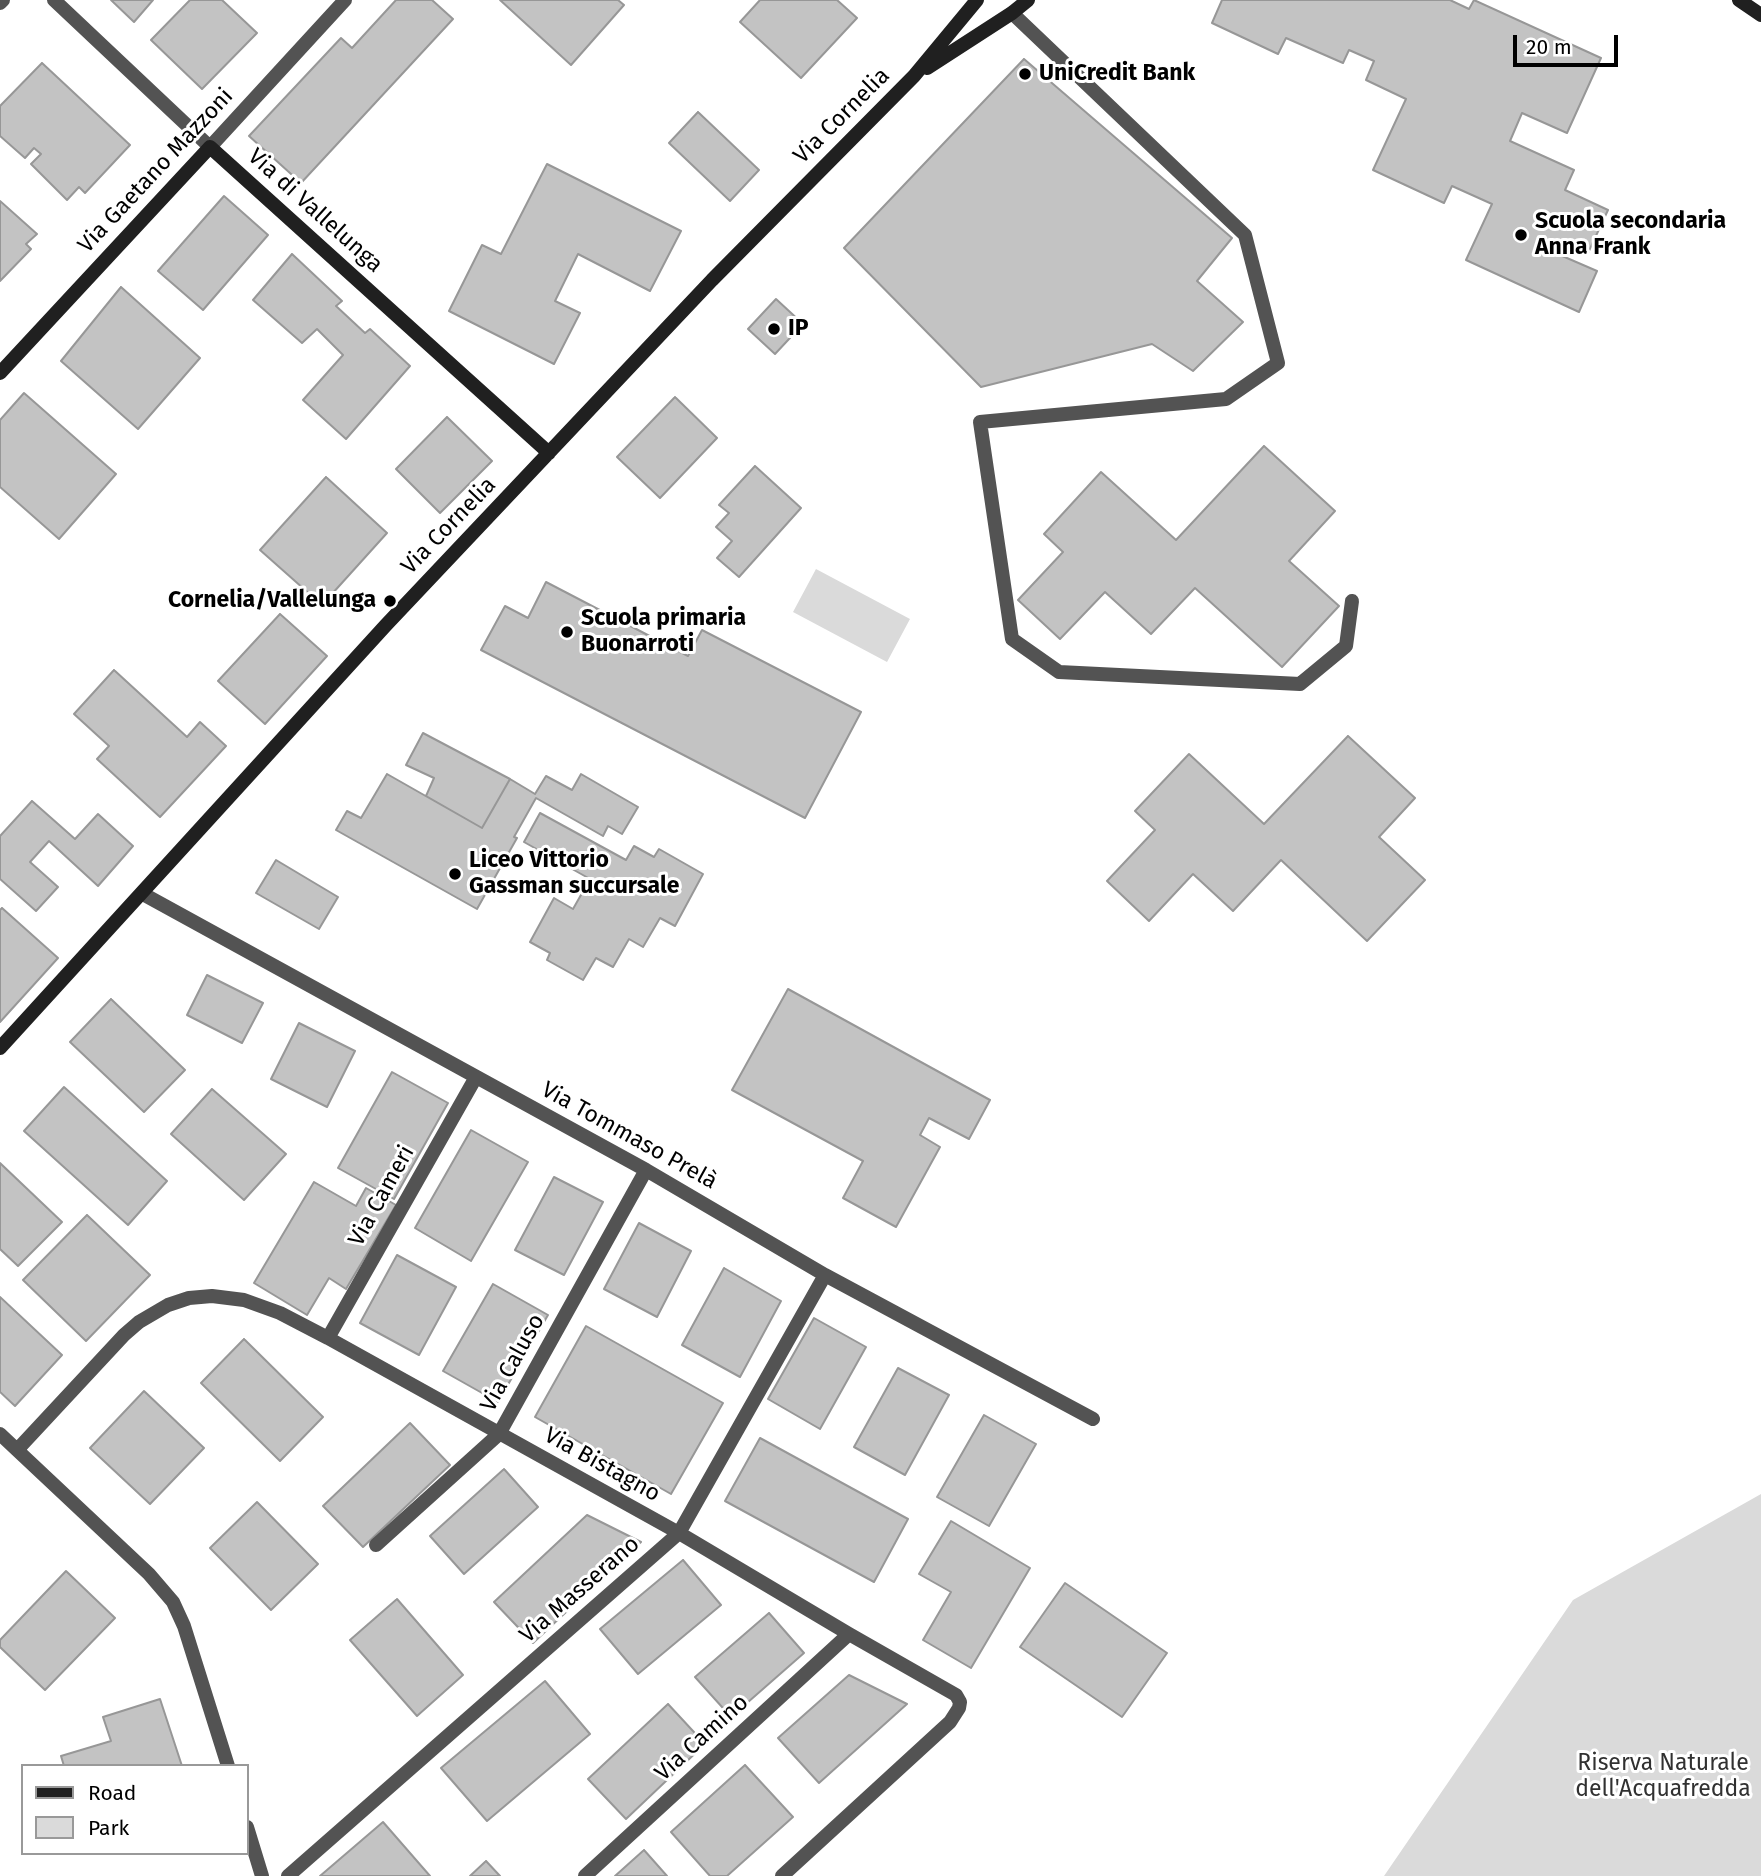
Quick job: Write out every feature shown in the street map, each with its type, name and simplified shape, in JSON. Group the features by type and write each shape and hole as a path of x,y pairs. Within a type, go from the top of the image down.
{"street":[{"name":"Via di Vallelunga","path":"54,0 210,147 549,453"},
{"name":"Via Gaetano Mazzoni","path":"0,373 345,0"},
{"name":"Via Cornelia","path":"0,1048 386,625 712,280 914,76 977,0"},
{"name":"Via Cornelia","path":"914,76 1028,0"},
{"path":"1739,0 1761,15"},
{"path":"1012,13 1245,235 1278,363 1226,399 980,422 1012,639 1059,672 1300,684 1346,646 1352,601"},
{"name":"Via Tommaso Prelà","path":"143,894 646,1170 825,1275 1093,1419"},
{"name":"Via Cameri","path":"328,1338 476,1077"},
{"name":"Via Caluso","path":"376,1545 499,1434 646,1170"},
{"name":"Via Masserano","path":"288,1876 679,1533 825,1275"},
{"name":"Via Bistagno","path":"17,1450 124,1335 154,1312 178,1301 212,1296 244,1300 280,1313 328,1338 679,1533 953,1692 959,1698 959,1708 950,1722 782,1876"},
{"path":"0,1434 149,1574 173,1602 184,1626 227,1764"},
{"name":"Via Camino","path":"585,1876 849,1634"},
{"path":"248,1830 262,1876"}],"green space":[{"path":"816,569 910,619 887,662 793,612"},
{"name":"Riserva Naturale dell'Acquafredda","path":"1761,1494 1761,1876 1384,1876 1573,1600"}],"building":[{"path":"111,0 153,0 134,22"},
{"path":"190,0 222,0 257,33 202,89 151,40"},
{"path":"396,0 432,0 453,19 301,183 249,136 341,38 352,48"},
{"path":"500,0 618,0 624,5 571,65"},
{"path":"760,0 837,0 857,18 801,78 740,22"},
{"path":"1222,0 1450,0 1469,9 1474,0 1601,58 1567,133 1522,113 1510,141 1574,170 1565,190 1608,210 1588,253 1566,243 1560,255 1597,271 1579,312 1466,260 1492,204 1452,186 1444,203 1373,170 1406,99 1366,80 1374,61 1349,50 1343,63 1286,38 1278,54 1212,23"},
{"path":"1024,59 1232,238 1197,281 1243,322 1193,371 1152,344 981,387 844,248"},
{"path":"42,63 130,145 85,193 79,187 67,200 31,164 41,154 34,148 25,158 0,136 0,106"},
{"path":"698,112 759,170 730,201 669,143"},
{"path":"547,164 681,231 650,291 578,254 555,301 580,313 554,364 449,311 482,245 501,254"},
{"path":"224,196 268,235 203,310 158,271"},
{"path":"0,201 37,234 26,244 31,249 0,281"},
{"path":"292,254 342,301 336,306 365,333 370,329 410,366 346,439 303,400 343,355 317,329 302,343 253,300"},
{"path":"121,287 200,358 138,429 61,361"},
{"path":"776,299 803,324 775,354 748,329"},
{"path":"24,393 116,474 59,539 0,487 0,420"},
{"path":"675,397 717,438 660,498 617,457"},
{"path":"447,417 492,461 440,513 396,469"},
{"path":"1264,446 1335,511 1289,561 1339,606 1282,667 1195,588 1151,634 1105,592 1060,639 1018,600 1063,552 1044,534 1101,472 1176,540"},
{"path":"755,466 801,508 739,577 717,558 732,541 716,527 729,513 719,505"},
{"path":"326,477 387,533 322,605 260,550"},
{"path":"546,582 688,656 702,630 861,712 805,818 481,650 505,606 528,618"},
{"path":"280,614 327,656 265,724 218,681"},
{"path":"114,670 187,737 200,722 226,746 160,817 97,759 109,746 74,714"},
{"path":"423,733 510,779 482,828 426,796 434,778 406,765"},
{"path":"1348,736 1415,798 1379,837 1425,880 1367,941 1281,860 1233,911 1193,874 1149,921 1107,881 1155,830 1135,811 1189,754 1264,824"},
{"name":"Liceo Vittorio Gassman succursale","path":"387,774 482,828 510,779 535,794 546,776 572,790 581,774 638,807 622,834 608,826 603,836 536,798 477,909 336,830 347,811 361,818"},
{"path":"32,801 75,839 98,814 133,846 98,886 49,841 30,862 58,887 36,911 0,879 0,836"},
{"name":"Liceo Vittorio Gassman succursale","path":"540,813 626,860 634,846 654,857 659,849 703,874 675,926 660,918 643,947 629,939 613,967 596,958 583,980 547,960 550,953 530,942 554,898 573,909 590,879 524,842"},
{"path":"276,860 338,897 319,929 256,893"},
{"path":"2,908 58,958 0,1022 0,910"},
{"path":"207,975 263,1003 242,1043 187,1015"},
{"path":"788,989 990,1100 969,1139 929,1118 920,1135 940,1147 896,1227 843,1198 863,1161 732,1090"},
{"path":"111,999 185,1070 144,1112 70,1042"},
{"path":"299,1023 355,1051 327,1107 271,1079"},
{"path":"392,1072 448,1103 394,1199 338,1168"},
{"path":"64,1087 167,1181 128,1225 24,1131"},
{"path":"212,1089 286,1154 244,1200 171,1134"},
{"path":"471,1130 528,1162 471,1261 415,1228"},
{"path":"0,1163 62,1222 18,1266 0,1249"},
{"path":"554,1177 603,1202 564,1275 515,1250"},
{"path":"314,1182 356,1206 366,1188 396,1205 346,1289 329,1278 307,1315 254,1283"},
{"path":"87,1215 150,1275 86,1341 23,1280"},
{"path":"639,1223 691,1251 657,1317 604,1289"},
{"path":"397,1255 456,1287 419,1355 360,1323"},
{"path":"724,1268 781,1301 740,1377 682,1345"},
{"path":"493,1284 548,1315 498,1402 443,1371"},
{"path":"0,1297 62,1355 15,1406 0,1392"},
{"path":"814,1318 866,1347 820,1429 768,1399"},
{"path":"586,1326 723,1403 671,1494 535,1417"},
{"path":"244,1339 323,1417 280,1461 201,1383"},
{"path":"898,1368 949,1395 905,1475 854,1447"},
{"path":"144,1391 204,1448 150,1504 90,1448"},
{"path":"984,1415 1036,1444 989,1526 937,1497"},
{"path":"410,1423 450,1465 363,1547 323,1506"},
{"path":"760,1438 908,1519 874,1582 725,1501"},
{"path":"504,1469 538,1507 464,1574 430,1536"},
{"path":"257,1502 318,1564 271,1610 210,1548"},
{"path":"587,1515 641,1542 533,1643 494,1602"},
{"path":"951,1521 1030,1568 971,1668 923,1640 951,1592 919,1574"},
{"path":"683,1560 721,1605 638,1674 600,1629"},
{"path":"66,1571 115,1618 45,1690 0,1647 0,1640"},
{"path":"1065,1583 1167,1653 1122,1717 1020,1647"},
{"path":"397,1599 463,1675 417,1716 350,1640"},
{"path":"769,1613 804,1653 731,1717 695,1677"},
{"path":"849,1675 907,1704 819,1783 778,1738"},
{"path":"545,1681 590,1734 487,1821 441,1768"},
{"path":"160,1699 181,1764 63,1764 61,1756 111,1741 103,1717"},
{"path":"668,1704 705,1744 626,1819 588,1779"},
{"path":"745,1765 793,1817 727,1876 710,1876 671,1832"},
{"path":"383,1822 430,1876 320,1876"},
{"path":"644,1850 667,1876 615,1876"},
{"path":"486,1861 500,1876 470,1876"}],"place":[{"name":"UniCredit Bank","path":"1025,74"},
{"name":"Scuola secondaria Anna Frank","path":"1521,235"},
{"name":"IP","path":"774,329"},
{"name":"Cornelia/Vallelunga","path":"390,601"},
{"name":"Scuola primaria Buonarroti","path":"567,632"},
{"name":"Liceo Vittorio Gassman succursale","path":"455,874"}]}
